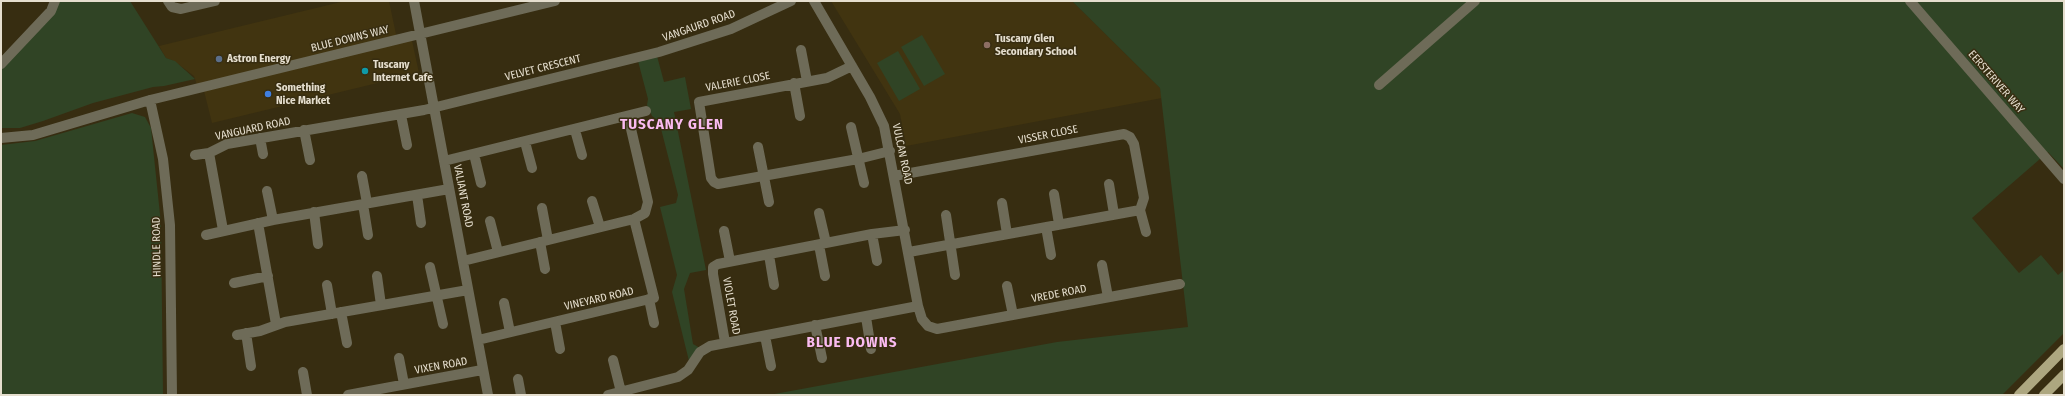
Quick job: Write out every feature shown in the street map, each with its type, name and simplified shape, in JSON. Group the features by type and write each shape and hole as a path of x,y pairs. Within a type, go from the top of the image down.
{"main road":[{"path":"2019,395 2064,349"},
{"path":"2044,395 2064,375"}],"street":[{"path":"168,1 172,7 181,9 215,1"},
{"name":"VALIANT ROAD","path":"414,1 478,340 482,370 488,395"},
{"name":"BLUE DOWNS WAY","path":"1,138 33,135 150,100 555,1"},
{"name":"VANGAURD ROAD","path":"659,52 731,29 791,1"},
{"name":"VULCAN ROAD","path":"814,1 879,114 884,126 905,230 918,306 922,319 928,326"},
{"path":"1378,85 1475,1"},
{"name":"EERSTERIVER WAY","path":"1910,1 2064,179"},
{"path":"1,64 53,6"},
{"path":"801,50 807,82"},
{"name":"VELVET CRESCENT","path":"434,108 659,52"},
{"name":"VALERIE CLOSE","path":"852,66 833,76 699,102 712,180 718,184 890,151"},
{"path":"794,83 800,116"},
{"name":"HINDLE ROAD","path":"150,100 163,159 170,225 172,395"},
{"name":"VANGUARD ROAD","path":"195,155 209,153 224,145 434,108"},
{"path":"444,161 575,130 646,111"},
{"path":"401,115 407,145"},
{"path":"463,261 634,219 645,213 648,202 628,116"},
{"path":"852,127 864,183"},
{"name":"VANGUARD ROAD","path":"304,130 310,160"},
{"path":"575,130 582,155"},
{"name":"VISSER CLOSE","path":"894,176 1124,134 1130,137 1134,144 1144,198 1140,210 1146,232"},
{"path":"260,138 263,154"},
{"path":"525,142 532,168"},
{"path":"758,147 769,202"},
{"name":"VANGUARD ROAD","path":"209,153 224,230"},
{"path":"474,154 481,183"},
{"path":"362,176 368,235"},
{"path":"1109,184 1114,214"},
{"path":"206,235 314,212 449,189"},
{"path":"267,191 273,220"},
{"path":"1054,194 1059,224"},
{"path":"417,195 421,223"},
{"path":"592,201 600,227"},
{"path":"1002,203 1007,234"},
{"path":"542,208 545,269"},
{"path":"909,252 1140,210"},
{"path":"314,212 318,244"},
{"path":"819,212 825,276"},
{"path":"946,215 955,275"},
{"name":"VINEYARD ROAD","path":"478,340 654,298 634,219"},
{"path":"490,221 498,252"},
{"path":"258,223 276,324"},
{"path":"1046,227 1051,255"},
{"name":"VIOLET ROAD","path":"725,342 713,267 730,261 872,234 905,230"},
{"name":"VIOLET ROAD","path":"724,232 730,261"},
{"path":"872,234 877,261"},
{"path":"769,254 774,285"},
{"path":"1102,266 1108,297"},
{"path":"430,267 443,324"},
{"path":"234,282 268,276"},
{"path":"377,276 381,305"},
{"name":"VREDE ROAD","path":"928,326 937,329 1180,284"},
{"path":"327,285 347,343"},
{"path":"1007,286 1013,315"},
{"path":"251,366 242,334 266,329 276,324 468,290"},
{"name":"VINEYARD ROAD","path":"649,299 654,323"},
{"path":"504,303 510,332"},
{"path":"608,395 678,377 688,370 700,352 710,346 918,306"},
{"path":"866,317 871,349"},
{"name":"VINEYARD ROAD","path":"555,322 560,349"},
{"path":"815,325 822,358"},
{"path":"765,336 771,366"},
{"name":"VIXEN ROAD","path":"399,358 404,384"},
{"path":"613,360 622,392"},
{"name":"VIXEN ROAD","path":"348,395 482,370"},
{"path":"303,372 307,395"},
{"path":"518,379 522,395"}],"shaded area":[{"path":"345,1 389,1 397,39 411,36 419,73 212,123 203,87 198,88 194,76 174,61 166,58 159,46"},
{"name":"Tuscany Glen Secondary School","path":"831,1 1072,1 1160,88 1162,98 906,146 900,114"}],"green space":[{"path":"58,1 130,1 166,58 175,61 195,79 153,87 93,103 20,128 1,128 1,68"},
{"path":"1072,1 2064,1 2064,169 2048,152 1972,218 2019,273 2041,255 2058,275 2064,270 2064,333 2002,395 769,395 1057,342 1188,327 1160,88"},
{"path":"922,35 945,74 924,86 901,47"},
{"path":"898,51 920,89 899,101 877,63"},
{"path":"657,56 664,82 685,77 691,109 674,112 706,270 690,273 684,289 693,344 700,348 689,361 672,292 677,275 660,207 676,203 678,195 659,121 652,116 647,105 648,99 638,61"},
{"path":"132,113 145,117 151,128 161,224 163,395 1,395 1,145 35,141"}],"place":[{"name":"Tuscany Glen Secondary School","path":"987,45"},
{"name":"Astron Energy","path":"219,59"},
{"name":"Tuscany Internet Cafe","path":"365,71"},
{"name":"Something Nice Market","path":"268,94"}],"district":[{"name":"TUSCANY GLEN","path":"672,125"},
{"name":"BLUE DOWNS","path":"852,343"}]}
